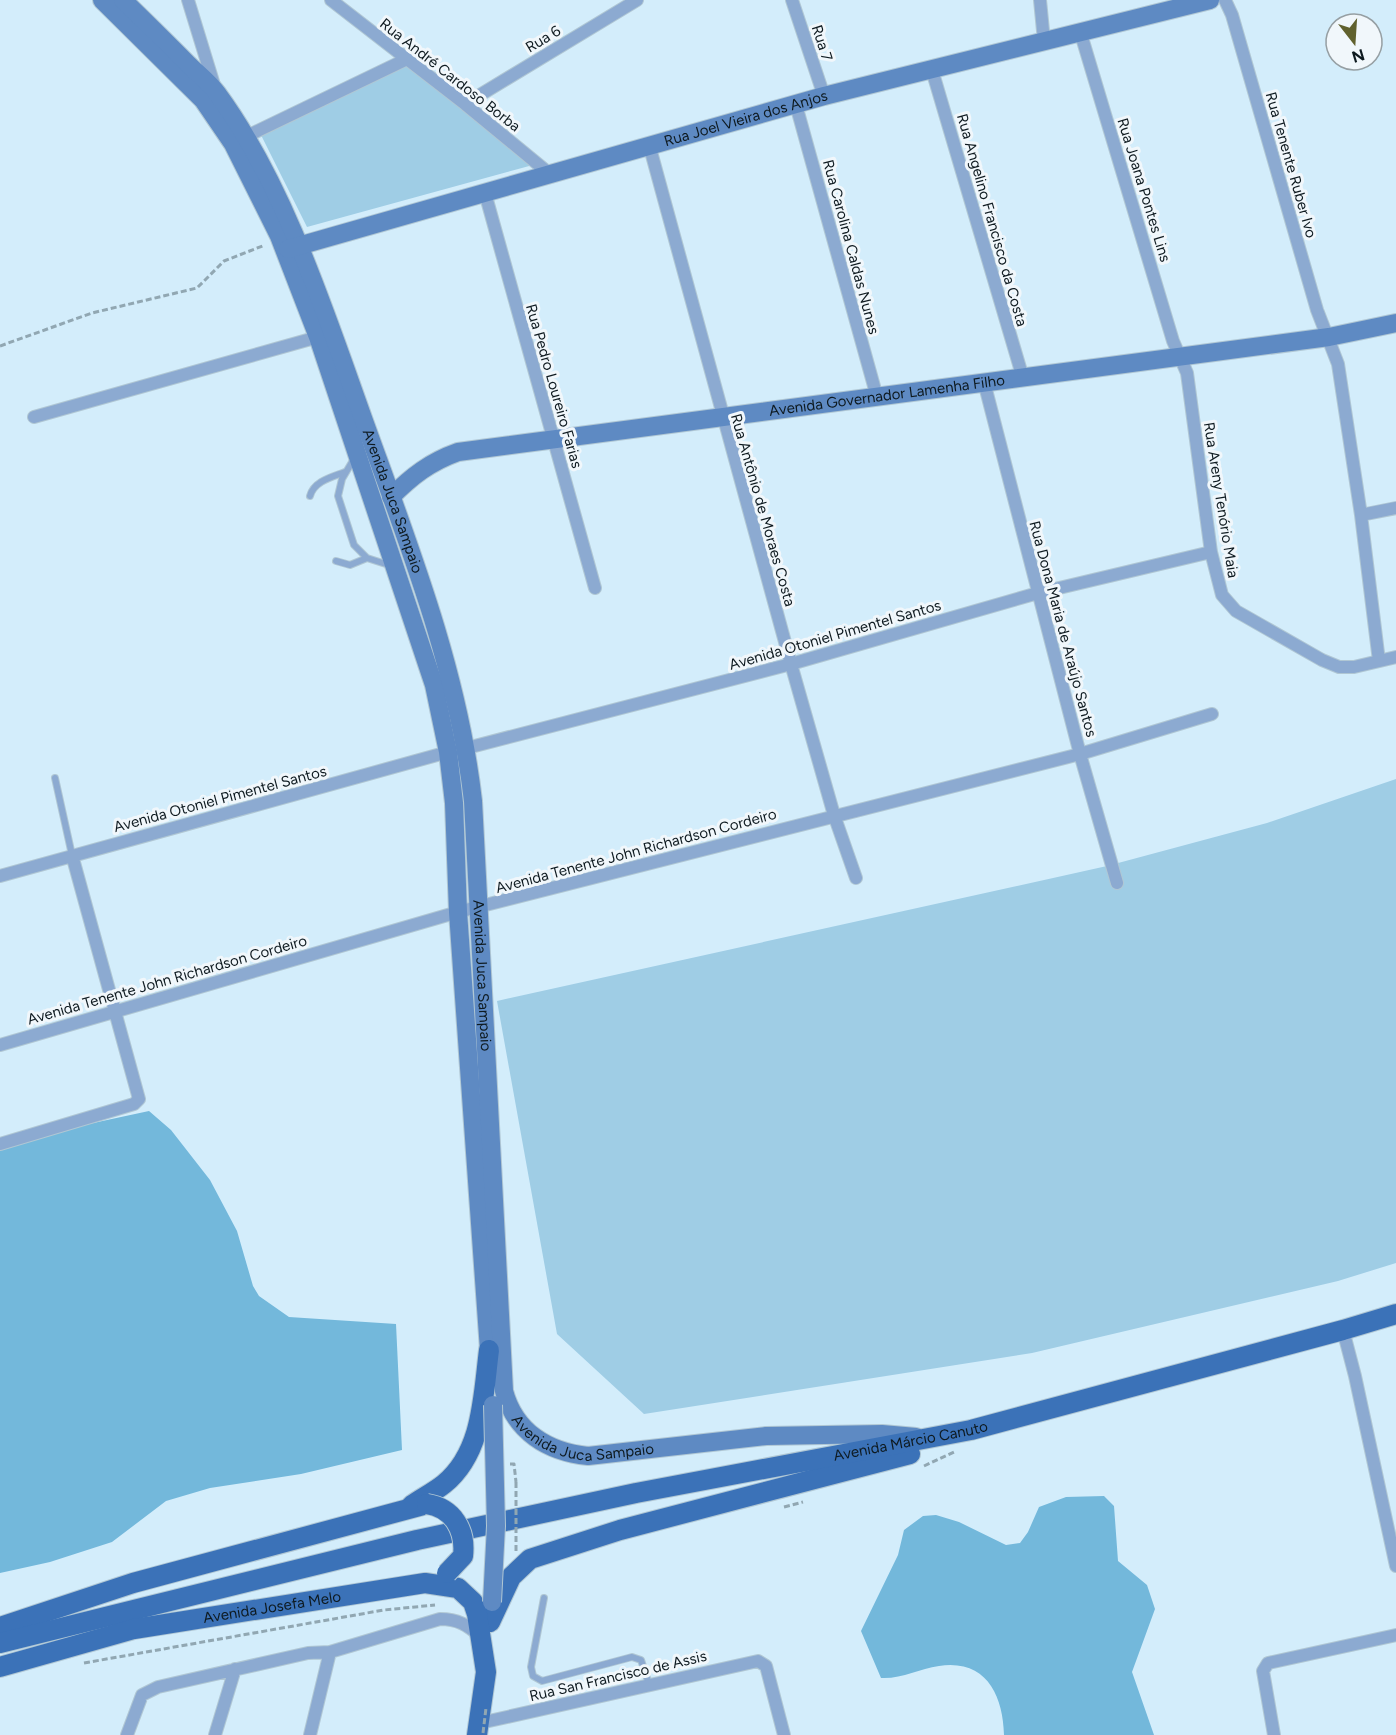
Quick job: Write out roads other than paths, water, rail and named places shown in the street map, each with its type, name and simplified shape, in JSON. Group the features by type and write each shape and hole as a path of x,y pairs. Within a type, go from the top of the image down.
{"main road":[{"name":"Avenida Juca Sampaio","path":"102,0 203,100 232,144 287,244 431,676 448,752 454,803 458,912 493,1405 496,1526 488,1620"},
{"name":"Avenida Juca Sampaio","path":"123,0 216,91 245,137 392,497 437,634 467,748 473,801 504,1391 508,1406 525,1429 548,1447 566,1454 588,1456 766,1436 882,1434 933,1438"},
{"name":"Rua Joel Vieira dos Anjos","path":"287,244 650,148 824,96 1210,0"},
{"name":"Avenida Governador Lamenha Filho","path":"392,497 413,474 433,461 458,452 1180,358 1329,337 1396,323"},
{"name":"Avenida Márcio Canuto","path":"417,1540 658,1489 971,1430 1396,1314"},
{"path":"407,1508 443,1485 467,1457 476,1436 489,1350"},
{"path":"488,1620 511,1577 530,1559 620,1530 880,1464 971,1430"},
{"path":"0,1627 133,1583 427,1504 439,1506 450,1512 460,1530 463,1556 447,1573 425,1583"},
{"name":"Avenida Josefa Melo","path":"0,1643 417,1540"},
{"name":"Avenida Josefa Melo","path":"0,1667 134,1629 425,1583 446,1584 466,1594 477,1614 488,1620 481,1725"}],"street":[{"name":"Avenida Juca Sampaio","path":"188,0 216,91"},
{"name":"Rua André Cardoso Borba","path":"331,0 551,175"},
{"name":"Rua 6","path":"465,105 637,0"},
{"name":"Rua 7","path":"792,0 824,96"},
{"path":"1040,0 1044,41"},
{"name":"Rua Tenente Ruber Ivo","path":"1225,0 1232,15 1317,310 1338,364 1361,515 1379,662"},
{"name":"Rua Joana Pontes Lins","path":"1080,31 1180,358"},
{"path":"245,137 407,59"},
{"name":"Rua Angelino Francisco da Costa","path":"932,70 1023,378"},
{"name":"Rua Carolina Caldas Nunes","path":"796,105 877,397"},
{"name":"Rua Antônio de Moraes Costa","path":"650,148 791,664 834,815 856,878"},
{"name":"Rua Pedro Loureiro Farias","path":"485,193 594,588"},
{"path":"34,417 318,337"},
{"name":"Rua Areny Tenório Maia","path":"1180,358 1187,373 1211,552 1222,595 1236,611 1322,660 1339,667 1354,667 1396,657"},
{"name":"Rua Dona Maria de Araújo Santos","path":"984,382 1080,754 1117,883"},
{"path":"1361,515 1396,508"},
{"name":"Avenida Otoniel Pimentel Santos","path":"467,748 791,664 1038,593 1211,552"},
{"name":"Avenida Tenente John Richardson Cordeiro","path":"0,1045 458,912 1080,754 1212,714"},
{"name":"Avenida Otoniel Pimentel Santos","path":"0,876 448,752"},
{"path":"0,1144 134,1104 139,1099 72,855"},
{"path":"1343,1330 1396,1566"},
{"path":"127,1735 144,1693 236,1669 330,1652 440,1619 488,1620"},
{"path":"1274,1735 1263,1671 1272,1661 1396,1635"},
{"path":"310,1735 330,1652"},
{"name":"Rua San Francisco de Assis","path":"481,1725 649,1684 758,1661 763,1663 784,1735"},
{"path":"215,1735 236,1669"}],"lane":[{"path":"357,454 346,472 338,496 354,545 367,558 395,567"},
{"path":"310,496 312,489 325,480 346,472"},
{"path":"336,561 350,565 367,558"},
{"path":"55,778 72,855"},
{"path":"544,1598 531,1667 533,1676 542,1681 632,1657 641,1660 649,1684"}]}
